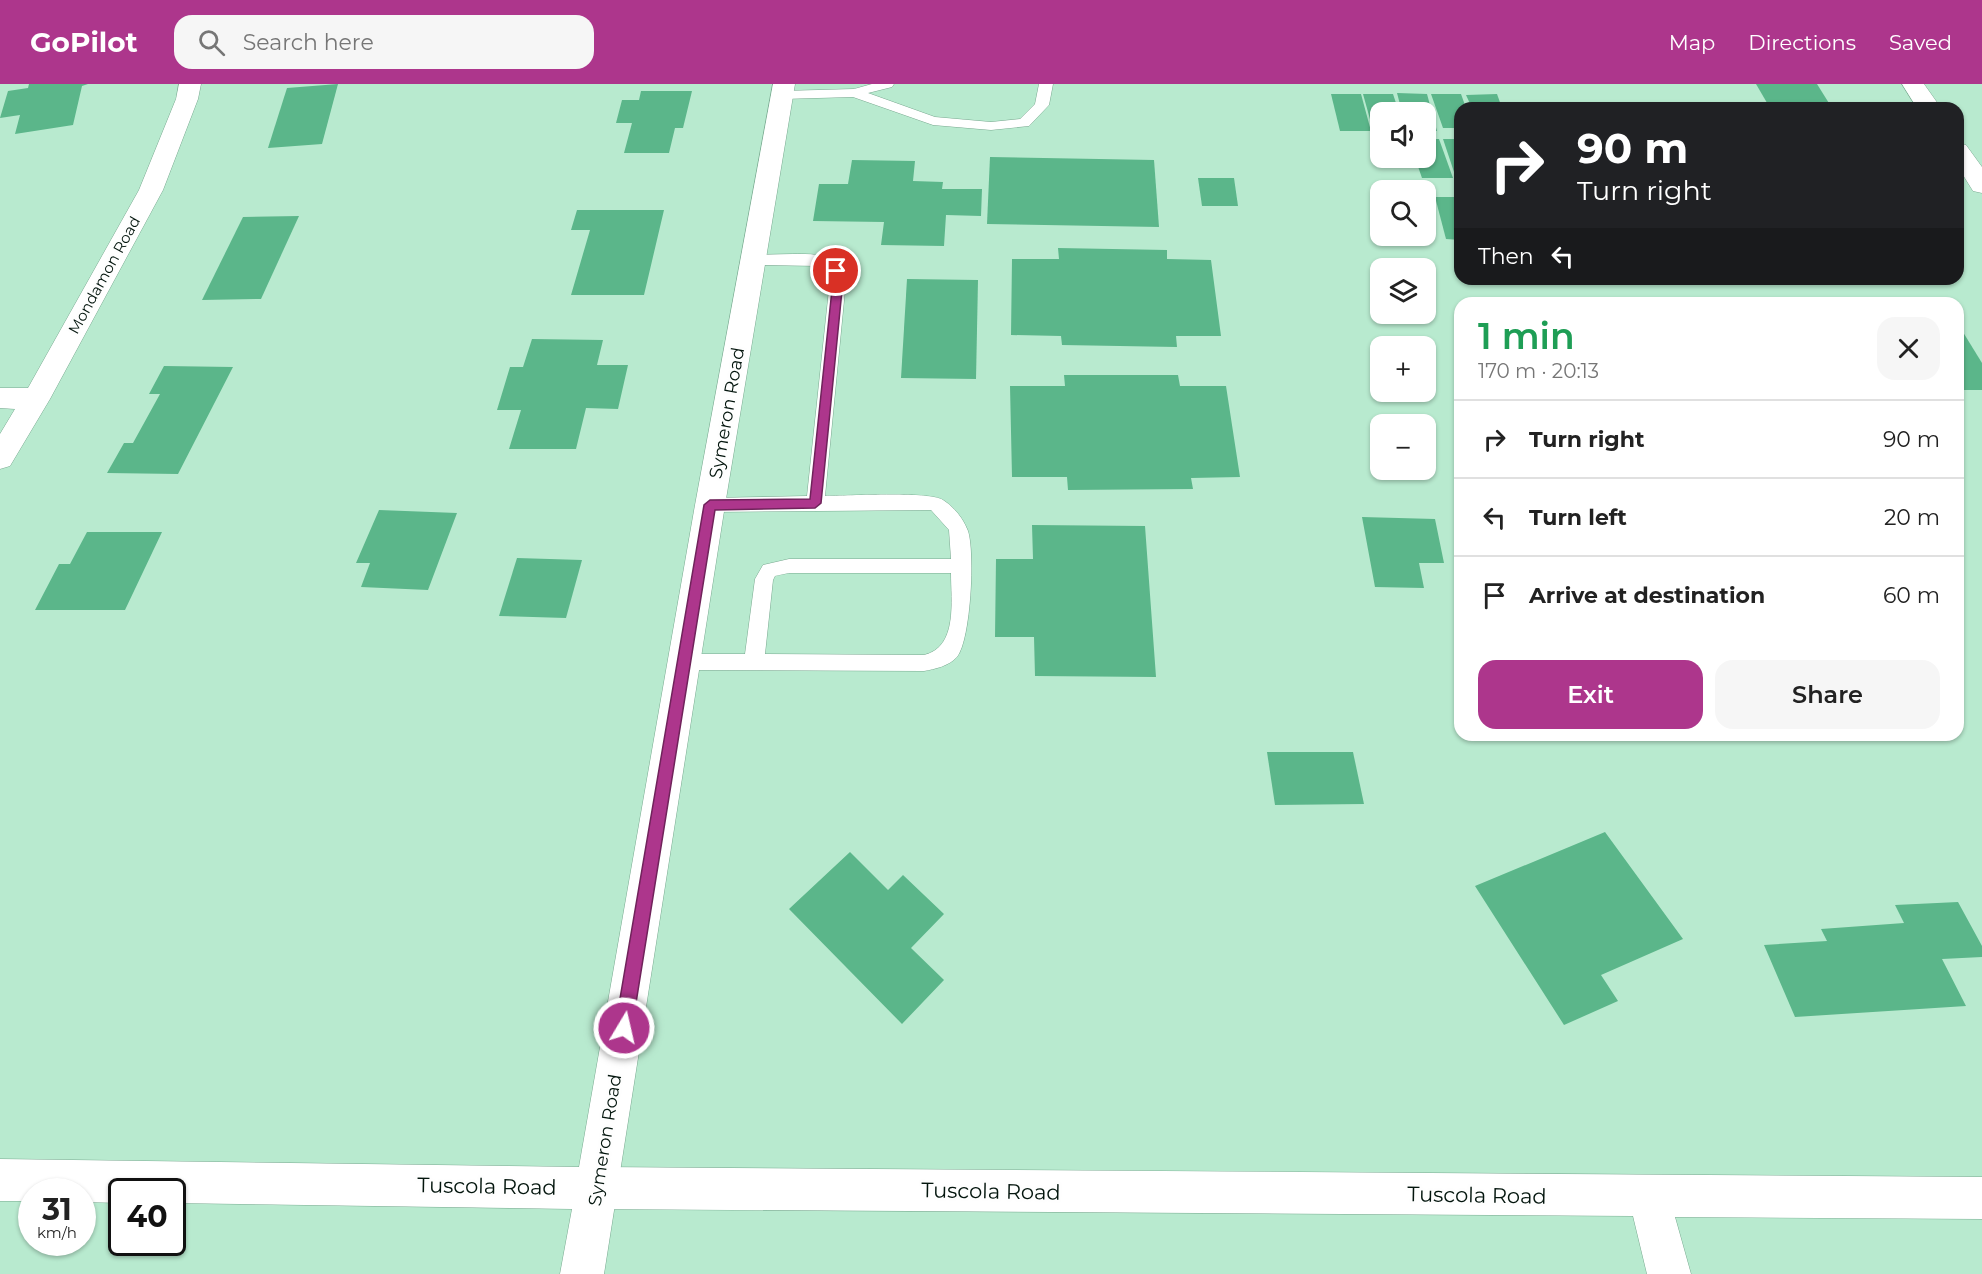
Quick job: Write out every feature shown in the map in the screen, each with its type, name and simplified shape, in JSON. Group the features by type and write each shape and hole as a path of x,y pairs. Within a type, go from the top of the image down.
{"street":[{"name":"Mondamon Road","path":"0,458 36,399 151,189 187,99 190,84"},
{"path":"1913,84 1925,102"},
{"name":"Symeron Road","path":"582,1274 710,505 783,89"},
{"path":"1964,159 1982,185"},
{"path":"0,398 36,399"},
{"name":"Tuscola Road","path":"0,1180 597,1188 1982,1198"},
{"path":"1649,1197 1669,1274"}],"lane":[{"path":"854,93 887,84"},
{"path":"783,89 854,93 933,121 991,126 1023,123 1042,105 1046,84"},
{"path":"754,260 818,260 831,264 838,280 815,503"},
{"path":"684,662 924,663 938,660 952,648 958,630 960,535 958,525 947,512 934,503 710,505"},
{"path":"754,663 764,579 769,570 777,566 960,566"}],"building":[{"path":"29,84 88,84 82,86 73,125 15,134 20,115 0,118 8,91 28,88"},
{"path":"338,84 322,144 268,148 287,88"},
{"path":"1756,84 1817,84 1828,102 1766,102"},
{"path":"641,91 692,91 683,128 675,128 669,153 624,153 632,123 616,123 622,100 639,100"},
{"path":"1397,93 1427,94 1429,102 1399,102"},
{"path":"1331,94 1361,94 1370,131 1340,131"},
{"path":"1363,94 1393,94 1396,102 1370,102 1370,119"},
{"path":"1431,94 1461,94 1464,102 1454,102 1454,128 1443,128 1436,102 1434,102"},
{"path":"1497,94 1500,102 1469,102 1466,95"},
{"path":"1436,139 1439,139 1453,178 1422,178 1418,168 1436,168"},
{"path":"1443,139 1454,139 1454,172"},
{"path":"990,157 1154,160 1159,227 987,224"},
{"path":"852,160 915,161 913,181 943,182 942,189 982,189 981,216 946,215 944,246 881,245 884,222 813,221 819,184 848,184"},
{"path":"1198,178 1234,178 1238,206 1202,206"},
{"path":"1436,197 1454,197 1454,240 1446,239"},
{"path":"577,210 664,210 644,295 571,295 590,230 571,230"},
{"path":"299,216 261,299 202,300 243,217"},
{"path":"1058,248 1167,250 1167,259 1211,260 1221,336 1176,336 1177,347 1062,345 1061,336 1011,335 1012,259 1059,259"},
{"path":"907,279 978,280 976,379 901,378"},
{"path":"1964,334 1982,363 1982,390 1964,390"},
{"path":"532,339 603,340 597,365 628,365 618,409 586,408 576,449 509,449 521,410 497,410 510,367 523,367"},
{"path":"164,366 233,367 178,474 107,473 124,443 133,443 160,394 149,394"},
{"path":"1064,375 1178,375 1180,386 1226,386 1240,477 1191,478 1193,489 1068,490 1067,477 1012,477 1010,386 1065,386"},
{"path":"379,510 457,513 428,590 361,587 370,563 356,563"},
{"path":"1362,517 1435,519 1444,563 1419,563 1424,588 1375,587"},
{"path":"1032,525 1145,526 1156,677 1035,676 1034,637 995,637 996,559 1033,559"},
{"path":"87,532 162,532 125,610 35,610 59,564 70,564"},
{"path":"517,558 582,560 566,618 499,616"},
{"path":"1267,752 1353,752 1364,804 1275,805"},
{"path":"1605,832 1683,939 1601,975 1618,1001 1564,1025 1475,886"},
{"path":"850,852 888,890 903,875 944,914 911,948 944,980 902,1024 789,909"},
{"path":"1958,902 1982,946 1982,957 1942,959 1966,1006 1795,1017 1764,945 1827,941 1821,929 1904,923 1895,905"}],"route":[{"path":"624,1028 710,505 815,503 838,280 836,271"}]}
